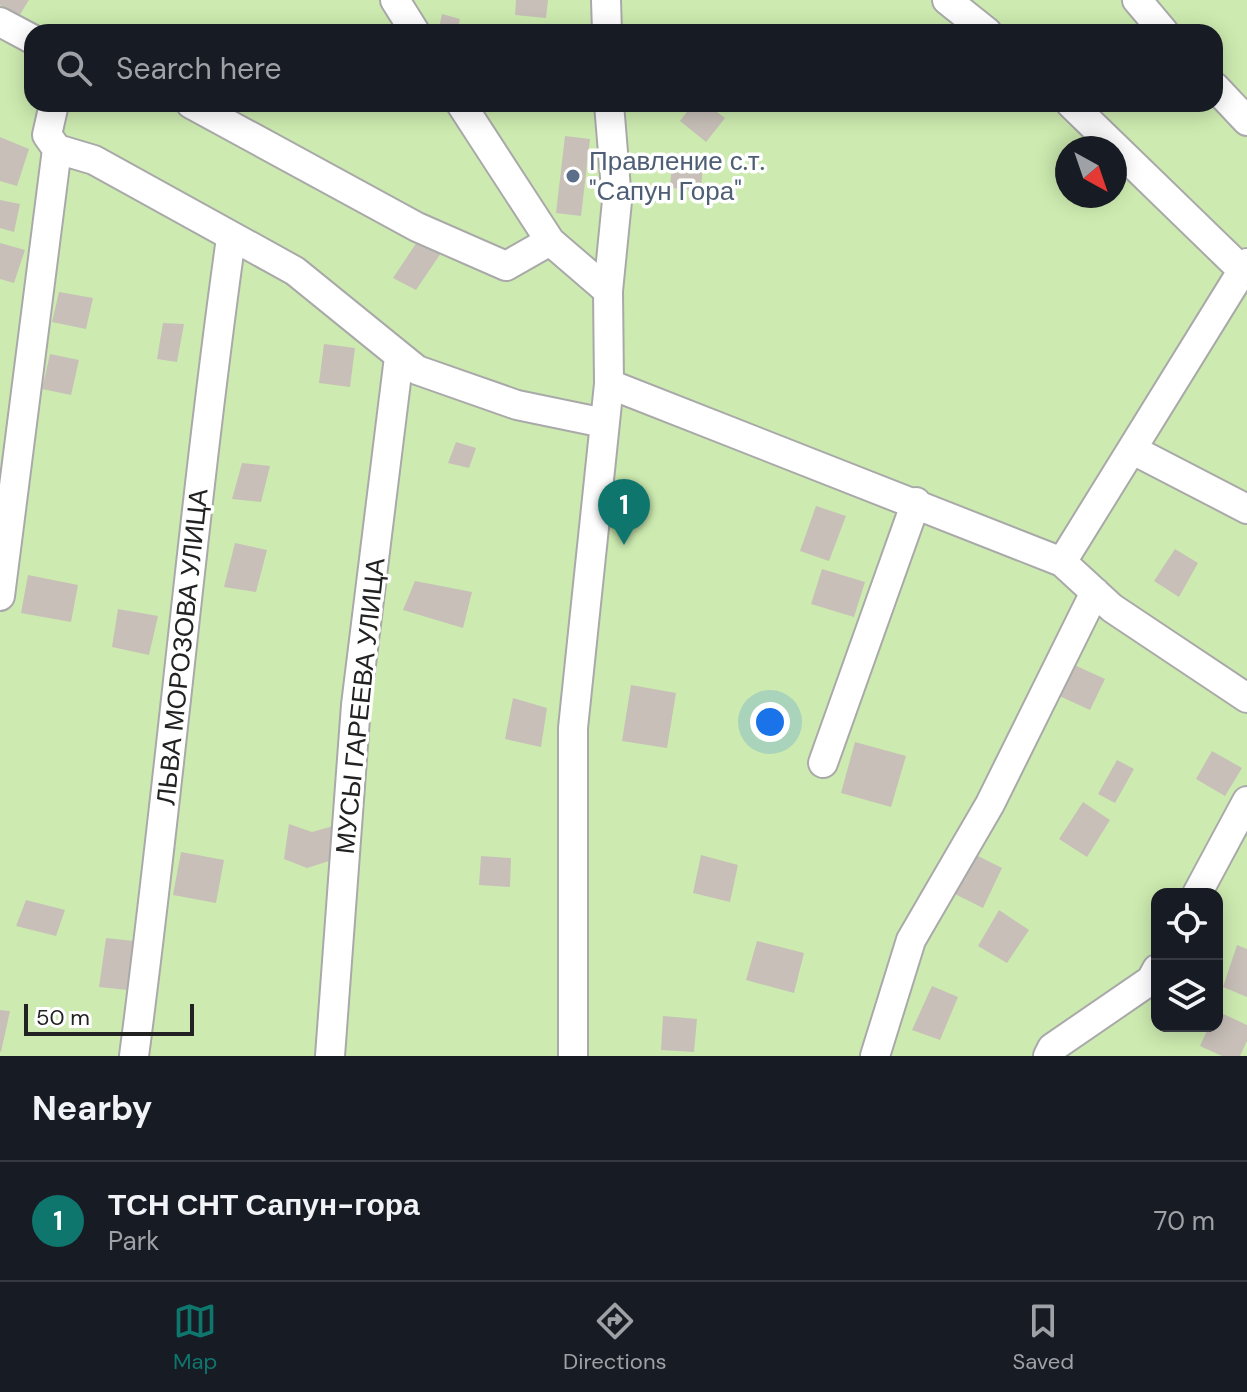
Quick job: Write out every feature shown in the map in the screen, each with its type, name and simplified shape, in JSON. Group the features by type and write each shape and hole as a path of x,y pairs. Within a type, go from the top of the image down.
{"lane":[{"path":"395,0 410,24"},
{"path":"606,0 607,24"},
{"path":"947,0 977,24"},
{"path":"1137,0 1157,24"},
{"path":"0,22 24,35"},
{"path":"1223,96 1247,121"},
{"path":"52,112 47,135 57,149 94,160 295,271 417,370 517,405 604,423"},
{"path":"206,112 417,227 506,266 550,241"},
{"path":"466,112 550,241 608,291"},
{"path":"573,1056 573,728 609,384 608,291 617,201 610,112"},
{"path":"1062,562 1245,267 1080,112"},
{"path":"0,596 57,149"},
{"name":"ЛЬВА МОРОЗОВА УЛИЦА","path":"134,1056 162,843 205,423 231,238"},
{"name":"МУСЫ ГАРЕЕВА УЛИЦА","path":"330,1056 356,705 399,357"},
{"path":"609,384 916,502 1062,562 1112,608 1247,698"},
{"path":"1133,450 1247,509"},
{"path":"823,763 916,502"},
{"path":"875,1056 911,940 990,804 1095,592"},
{"path":"1200,888 1247,801"},
{"path":"1048,1056 1052,1048 1151,980"}],"green space":[{"path":"0,0 1247,0 1247,1056 0,1056"}],"building":[{"path":"0,0 29,0 19,16 0,5"},
{"path":"516,0 548,0 546,18 515,15"},
{"path":"442,14 460,19 459,24 440,24"},
{"path":"687,112 717,112 725,118 706,142 680,121"},
{"name":"Правление с.т. \"Сапун Гора\"","path":"565,136 590,139 581,216 556,213"},
{"path":"0,137 29,149 17,186 0,181"},
{"path":"672,162 703,164 701,190 670,188"},
{"path":"0,200 20,204 14,232 0,228"},
{"path":"419,239 441,253 416,290 393,278"},
{"path":"0,243 25,250 14,283 0,279"},
{"path":"59,292 93,298 86,329 52,322"},
{"path":"163,323 184,324 177,362 157,359"},
{"path":"324,344 355,348 350,387 319,383"},
{"path":"50,354 79,360 71,395 42,389"},
{"path":"456,442 476,448 469,468 448,463"},
{"path":"242,463 270,466 261,502 232,499"},
{"path":"816,506 846,516 829,561 800,551"},
{"path":"235,543 267,550 256,592 224,587"},
{"path":"1175,549 1198,563 1179,597 1154,581"},
{"path":"822,569 865,582 854,617 811,604"},
{"path":"28,575 78,585 71,622 21,613"},
{"path":"415,581 472,592 463,628 403,610"},
{"path":"118,609 158,616 149,655 112,647"},
{"path":"1070,663 1105,679 1090,710 1055,694"},
{"path":"631,685 676,693 667,748 622,741"},
{"path":"513,698 547,708 541,747 505,739"},
{"path":"855,742 906,756 891,807 841,793"},
{"path":"1212,751 1242,768 1225,796 1196,779"},
{"path":"1117,760 1134,769 1115,803 1098,794"},
{"path":"1083,802 1110,820 1087,857 1059,839"},
{"path":"289,824 312,832 333,826 329,861 307,868 284,859"},
{"path":"181,852 224,860 216,903 173,895"},
{"path":"970,852 1002,868 983,908 951,892"},
{"path":"701,855 738,865 730,902 693,893"},
{"path":"481,856 511,858 510,887 479,885"},
{"path":"26,900 65,910 56,936 16,926"},
{"path":"999,910 1029,930 1007,963 978,946"},
{"path":"106,938 134,941 128,990 99,987"},
{"path":"757,941 804,953 794,993 746,980"},
{"path":"1237,945 1247,949 1247,997 1223,987"},
{"path":"932,986 958,997 940,1040 912,1030"},
{"path":"0,1010 10,1011 1,1052 0,1051"},
{"path":"1223,1014 1247,1025 1247,1041 1240,1056 1222,1056 1200,1046 1206,1032 1223,1032"},
{"path":"663,1016 697,1019 694,1052 661,1050"}],"place":[{"name":"Правление с.т. \"Сапун Гора\"","path":"573,176"},
{"name":"ТСН СНТ Сапун-гора","path":"624,545"}]}
